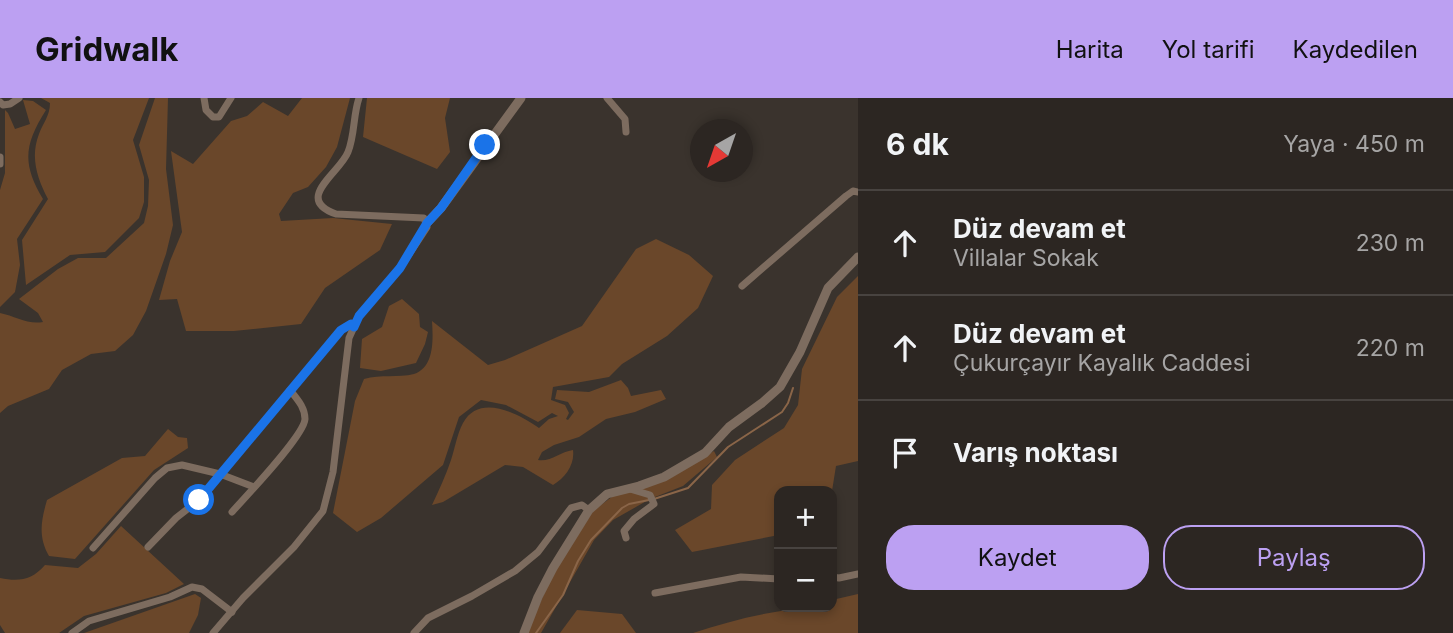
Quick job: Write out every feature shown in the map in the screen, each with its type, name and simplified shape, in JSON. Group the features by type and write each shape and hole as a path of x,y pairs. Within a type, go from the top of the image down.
{"street":[{"path":"0,102 3,105 10,104 19,98"},
{"path":"204,98 206,110 213,117 219,117 231,98"},
{"path":"359,98 354,112 348,152 320,187 320,203 325,210 336,214 412,216 424,218 427,223"},
{"path":"213,633 294,547 323,511 333,472 349,338 359,316 400,268 427,223 441,208 521,98"},
{"path":"607,98 625,119 626,132"},
{"path":"0,157 0,164"},
{"path":"742,286 846,196 853,191 858,192"},
{"path":"524,633 553,568 589,510 607,494 664,477 705,453 729,427 762,404 780,387 800,352 828,288 858,257"},
{"path":"148,547 199,500 341,330 351,324 354,327"},
{"path":"232,512 304,424 301,403 290,390"},
{"path":"93,548 167,468 182,465 220,474 254,487"},
{"path":"626,538 624,531 630,523 654,504 650,495 629,489"},
{"path":"414,633 428,618 515,571 538,552 571,508 582,505 589,510"},
{"path":"837,578 858,574"},
{"path":"655,593 741,577 774,579"},
{"path":"72,633 89,621 170,597 192,587 202,589 232,612"}],"shaded area":[{"path":"41,98 149,98 133,140 144,177 144,202 139,218 105,252 70,255 26,285 22,240 48,199 35,159 36,143 50,108 50,103"},
{"path":"155,98 168,98 166,169 173,225 146,311 133,335 115,351 91,354 62,370 49,389 8,406 0,413 0,313 27,321 43,322 38,313 19,299 58,269 78,258 106,258 144,223 149,180 139,145"},
{"path":"302,98 350,98 337,147 326,167 308,187 293,193 279,214 281,221 333,218 392,224 380,250 325,288 301,324 234,331 186,331 177,299 159,300 182,232 171,151 193,164 231,121 247,116 263,102 288,116"},
{"path":"367,98 450,98 445,118 450,152 437,169 363,137"},
{"path":"23,100 33,101 46,110 33,134 28,154 36,187 43,199 17,239 20,265 15,292 0,307 0,190 5,173 5,110 15,129 30,124"},
{"path":"656,239 689,255 713,276 698,308 667,336 622,364 609,377 553,387 551,400 565,405 569,413 566,419 568,420 574,412 568,402 555,399 557,390 589,392 621,380 631,396 661,390 666,399 635,412 606,419 579,437 542,452 538,460 547,460 573,450 568,470 553,485 523,467 505,465 443,502 432,505 449,466 461,427 470,414 489,407 499,409 521,417 539,428 549,419 558,416 552,413 538,422 506,405 481,400 459,417 443,465 381,518 357,532 333,513 355,401 364,379 408,375 421,370 431,351 432,321 488,365 505,360 582,326 636,249"},
{"path":"858,276 858,461 836,466 833,486 774,486 774,536 692,552 675,530 711,509 712,485 735,460 784,428 798,405 802,369 837,297"},
{"path":"402,299 419,314 420,327 428,332 416,363 381,371 360,368 362,339 382,327 389,306"},
{"path":"168,429 178,437 187,438 188,448 154,470 75,559 49,556 43,542 42,529 47,500 122,458 145,456"},
{"path":"714,451 717,457 683,486 650,499 613,520 594,540 541,633 527,633 551,578 593,511 613,496 695,463"},
{"path":"121,526 184,584 166,593 84,616 59,633 5,633 0,625 0,578 25,579 45,565 78,568 96,554"},
{"path":"195,594 201,598 198,615 189,633 84,633"},
{"path":"858,594 858,633 693,633 762,614 837,612 837,599"},
{"path":"577,610 622,614 636,633 560,633"}],"waterway":[{"path":"654,499 688,488 728,447 782,412 793,388"},
{"path":"536,633 563,595 591,540 622,508 649,500"}],"route":[{"path":"199,500 341,330 351,324 354,327 359,316 400,268 427,223 441,208 485,145"}]}
